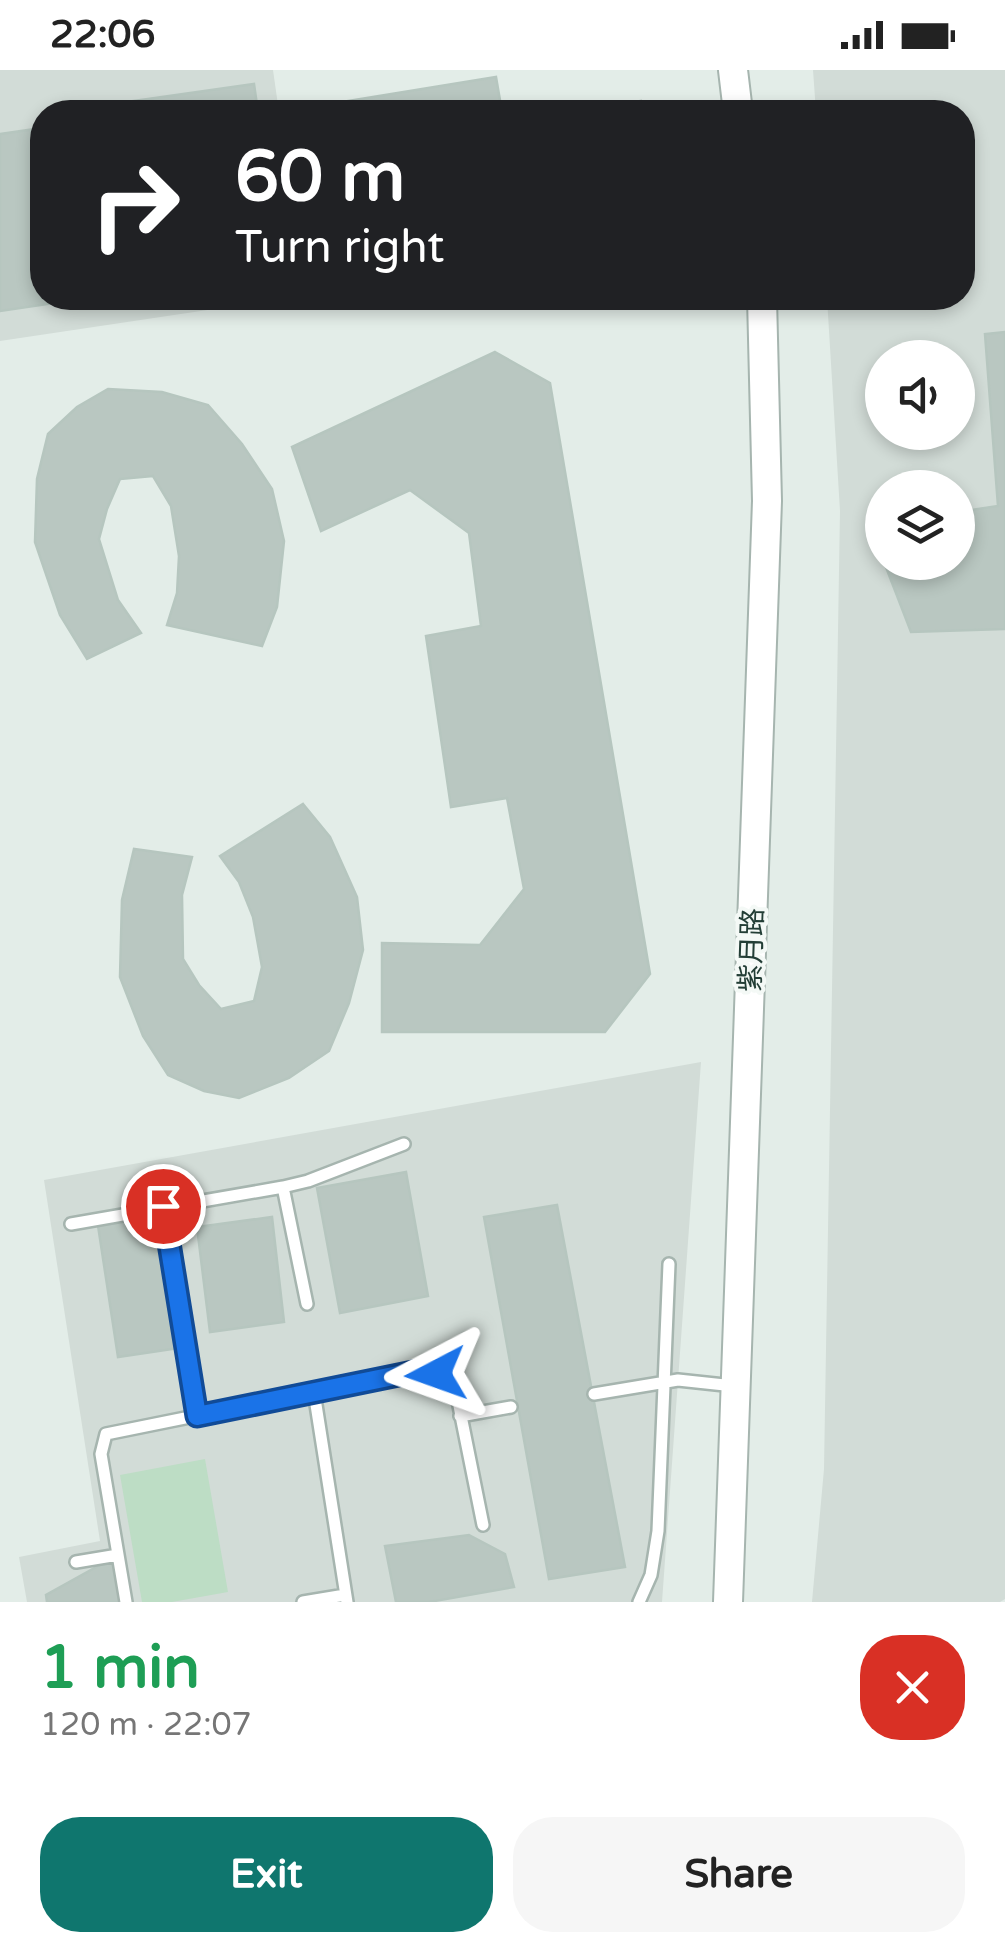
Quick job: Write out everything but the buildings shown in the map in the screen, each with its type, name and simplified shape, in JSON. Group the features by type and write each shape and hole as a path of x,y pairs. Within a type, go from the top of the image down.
{"street":[{"path":"733,70 737,100"},
{"name":"紫月路","path":"728,1602 767,501 762,310"}],"lane":[{"path":"71,1224 284,1187 404,1144"},
{"path":"284,1187 307,1304"},
{"path":"163,1206 197,1416"},
{"path":"640,1602 651,1575 658,1531 668,1264"},
{"path":"126,1602 101,1454 106,1434 418,1371 436,1374 456,1392 483,1524"},
{"path":"594,1394 678,1380 736,1386"},
{"path":"304,1602 346,1598 314,1392"},
{"path":"460,1416 512,1407"},
{"path":"76,1562 118,1554"}],"shaded area":[{"path":"0,70 273,70 277,100 30,100 30,310 208,310 0,341"},
{"path":"813,70 1005,70 1005,1599 812,1602 824,1469 840,511 828,310 975,310 975,100 815,100"},
{"path":"701,1062 662,1602 27,1602 19,1557 100,1541 44,1180"}],"green space":[{"path":"205,1459 228,1592 172,1602 142,1602 120,1475"}],"route":[{"path":"163,1206 197,1416 418,1371 436,1374"}]}
